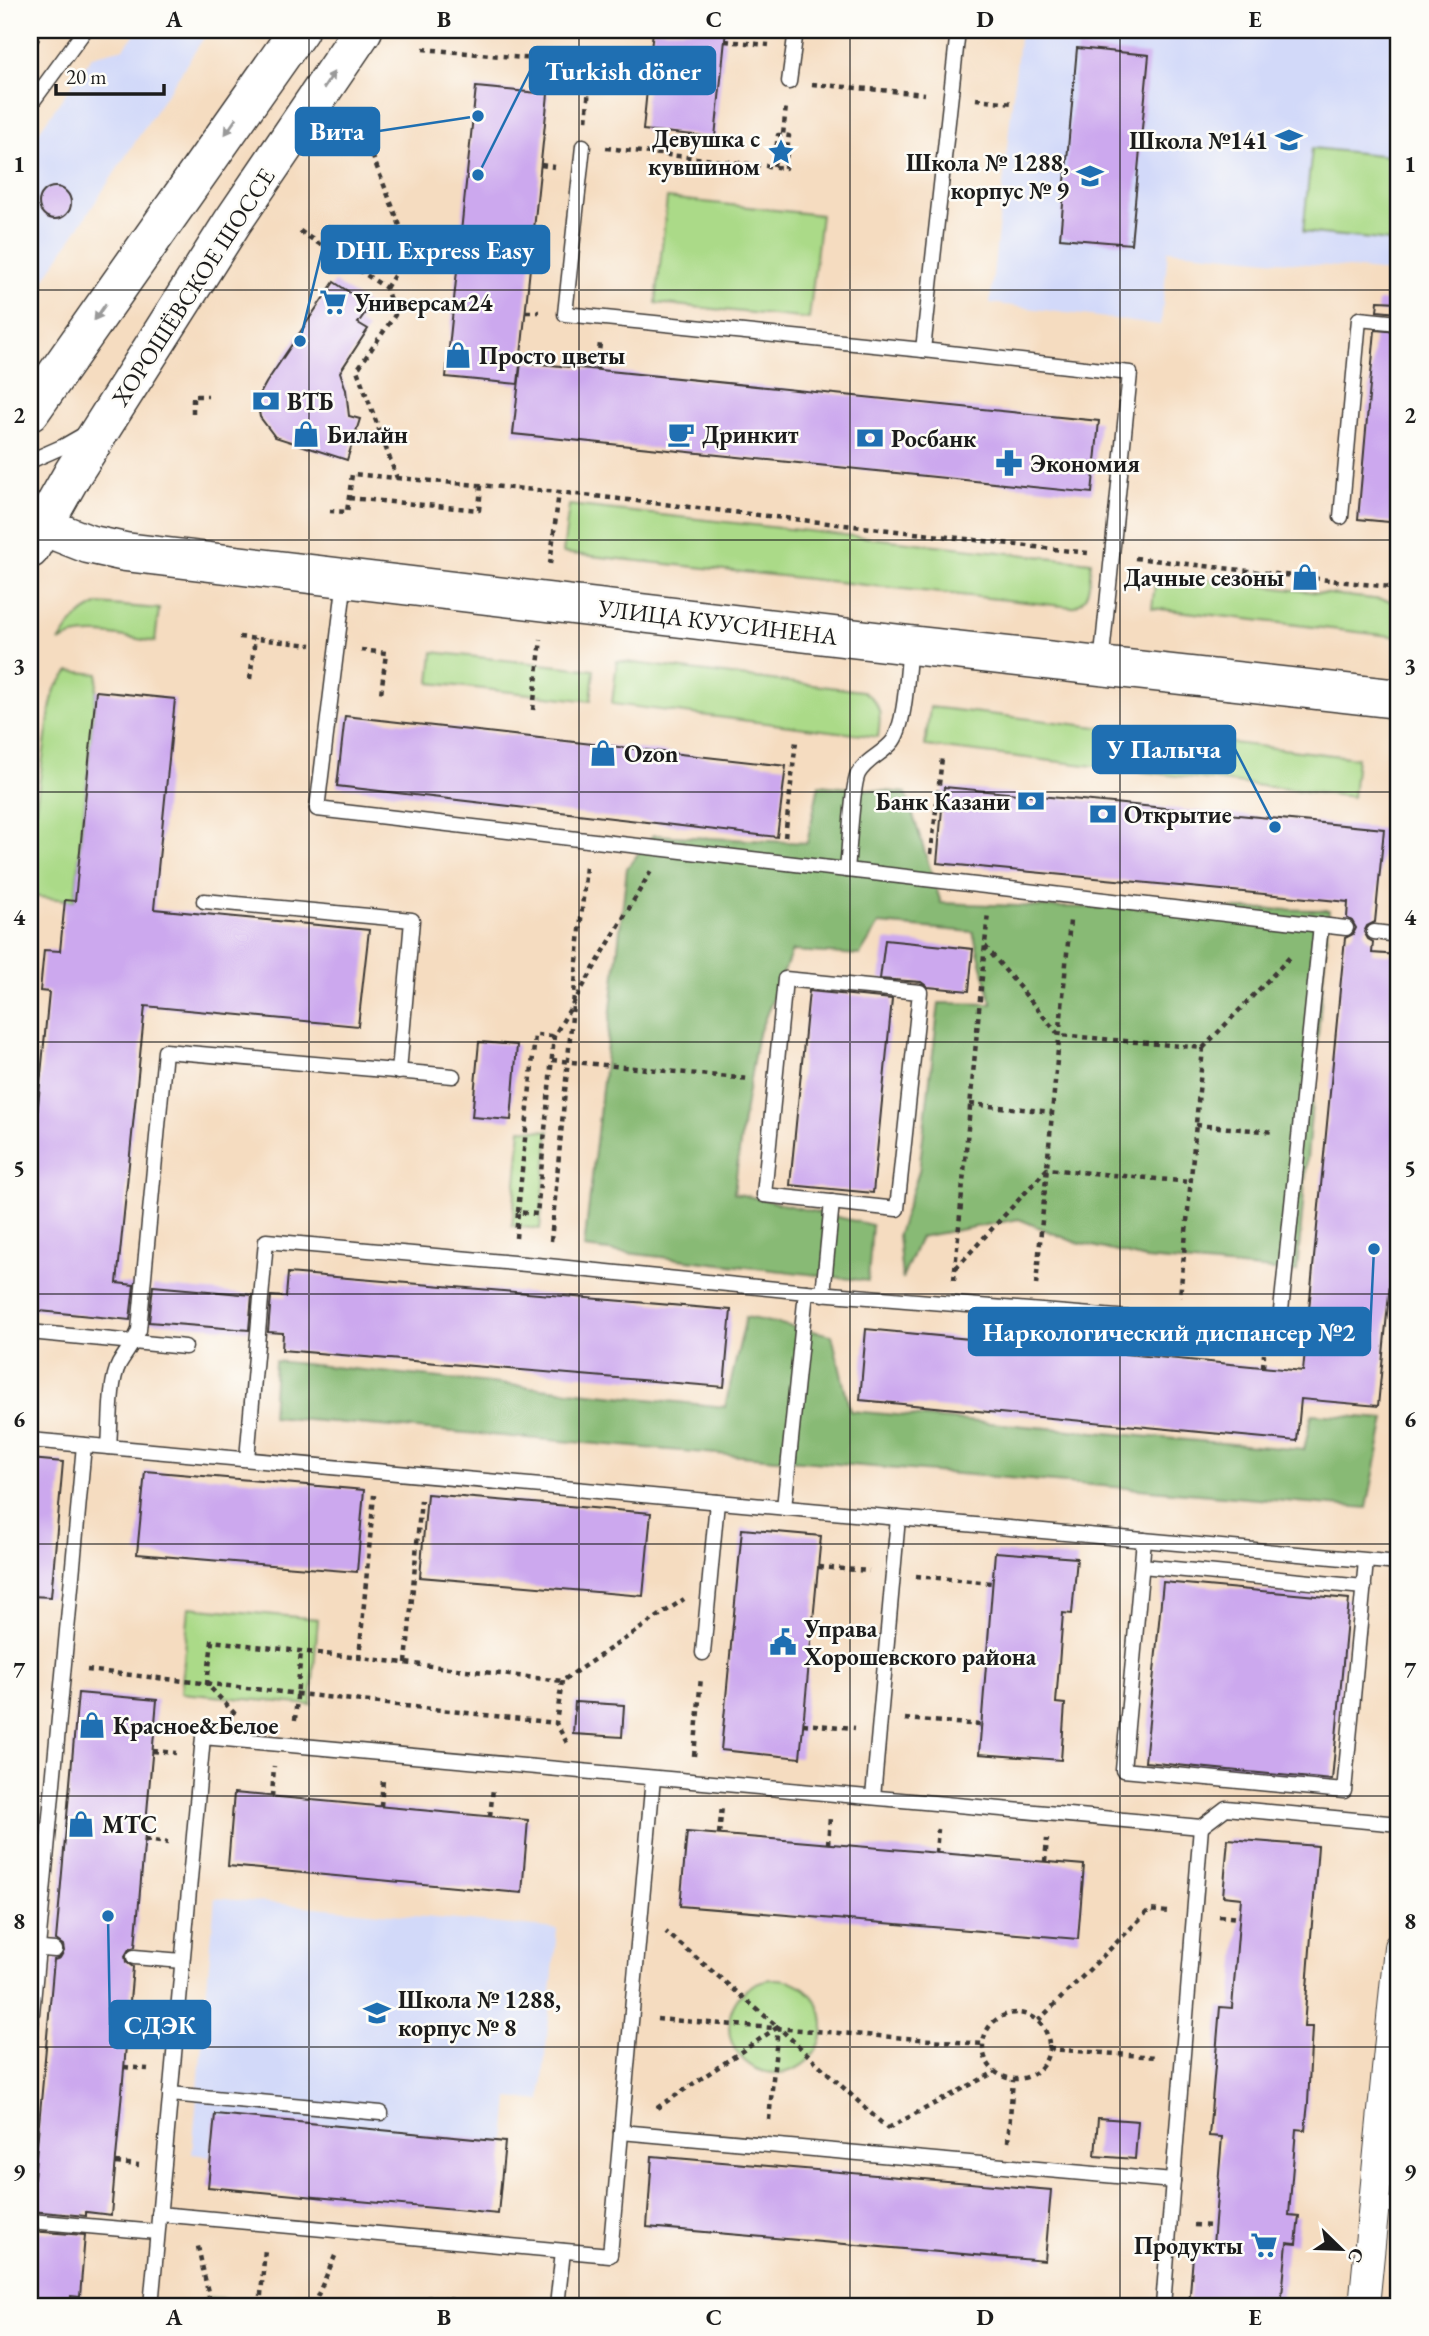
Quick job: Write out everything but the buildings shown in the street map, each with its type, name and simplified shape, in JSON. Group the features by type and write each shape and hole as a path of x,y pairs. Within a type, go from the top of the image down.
{"main road":[{"path":"32,409 299,30"},
{"name":"ХОРОШЁВСКОЕ ШОССЕ","path":"33,529 119,404 232,223 363,30"},
{"name":"УЛИЦА КУУСИНЕНА","path":"33,529 125,552 910,645 1399,699"}],"street":[{"path":"1364,2306 1387,2205 1399,1947"}],"lane":[{"path":"30,105 85,30"},
{"path":"789,82 796,30"},
{"path":"923,350 958,30"},
{"path":"583,146 565,314 1130,373 1101,666"},
{"path":"1341,517 1359,319 1399,323"},
{"path":"30,461 89,432 119,404"},
{"path":"345,579 317,809 1346,929"},
{"path":"847,870 857,776 867,762 885,751 896,737 903,709 910,645"},
{"path":"204,901 412,920 399,1072"},
{"path":"247,1459 266,1241 823,1294 1279,1330 1321,925"},
{"path":"1374,932 1399,934"},
{"path":"785,979 919,992 897,1209 764,1195 775,1082 785,979"},
{"path":"109,1447 118,1365 135,1342 139,1330 165,1051 453,1076"},
{"path":"823,1294 832,1202"},
{"path":"784,1508 806,1292"},
{"path":"30,1332 185,1348"},
{"path":"30,1440 1399,1563"},
{"path":"30,2035 34,1948 84,1445"},
{"path":"703,1653 718,1502"},
{"path":"873,1797 898,1518"},
{"path":"1144,1540 1123,1770 1344,1791 1366,1560"},
{"path":"1142,1566 1364,1587"},
{"path":"151,2303 203,1737 1201,1827 1226,1808 1399,1824"},
{"path":"159,2214 610,2255 653,1778"},
{"path":"1163,2306 1201,1827"},
{"path":"34,1948 55,1950"},
{"path":"134,1957 182,1961"},
{"path":"170,2094 381,2113"},
{"path":"621,2132 1173,2181"},
{"path":"30,2221 157,2232"},
{"path":"557,2306 563,2251"},
{"path":"428,2306 452,2306"}],"path":[{"path":"30,51 44,30"},
{"path":"725,41 794,47"},
{"path":"423,48 592,64 583,146 774,166 785,167 789,136 778,135 774,166"},
{"path":"783,135 789,82 1013,103"},
{"path":"365,137 410,251"},
{"path":"300,231 386,288 395,315 358,370 397,478"},
{"path":"410,251 459,257"},
{"path":"386,288 410,251"},
{"path":"193,413 193,396 208,396"},
{"path":"330,510 347,512 352,474 559,492 1399,588"},
{"path":"349,498 479,510 481,485"},
{"path":"250,679 255,638"},
{"path":"782,863 796,741"},
{"path":"928,880 942,758"},
{"path":"548,1266 587,856"},
{"path":"519,1212 537,1214 554,1036 654,866"},
{"path":"1034,1311 1072,897"},
{"path":"951,1304 988,909"},
{"path":"985,946 1059,1035 1203,1048"},
{"path":"1178,1322 1203,1048 1286,962"},
{"path":"513,1263 535,1035 554,1036"},
{"path":"552,1060 775,1082"},
{"path":"970,1104 1052,1112"},
{"path":"1196,1125 1264,1131"},
{"path":"1047,1169 1191,1182"},
{"path":"954,1270 1047,1169"},
{"path":"359,1658 376,1471"},
{"path":"406,1663 423,1475"},
{"path":"260,1742 208,1684 212,1641 562,1681 710,1581"},
{"path":"292,1745 301,1651"},
{"path":"692,1781 703,1653"},
{"path":"63,1668 556,1723"},
{"path":"562,1681 556,1723 583,1771"},
{"path":"803,1724 981,1725"},
{"path":"1038,2021 1149,1910 1194,1914"},
{"path":"641,1911 778,2027 888,2129 995,2072"},
{"path":"1018,2013 1029,2015 1038,2021 1045,2029 1049,2049 1047,2059 1034,2075 1013,2080 995,2072 988,2064 983,2044 990,2025 999,2018 1018,2013"},
{"path":"631,2017 983,2044"},
{"path":"621,2132 778,2027"},
{"path":"767,2145 778,2027"},
{"path":"1049,2049 1183,2059"},
{"path":"1005,2166 1013,2080"},
{"path":"151,2303 212,2306 191,2217"},
{"path":"260,2306 267,2224"},
{"path":"313,2306 346,2231"}],"shaded area":[{"path":"138,30 209,30 30,301 30,144 92,56 124,48"},
{"path":"1020,30 1399,30 1399,273 1168,250 1161,325 990,303"},
{"name":"Школа № 1288, корпус № 8","path":"215,1898 557,1929 541,2101 509,2098 505,2142 215,2114 210,2156 192,2154"}],"green space":[{"path":"1312,148 1399,157 1399,242 1303,232"},
{"path":"667,198 821,215 809,319 656,303"},
{"path":"569,505 1091,562 1089,583 1083,600 1072,607 563,553"},
{"path":"1156,574 1399,602 1399,637 1152,608"},
{"path":"99,604 159,609 155,642 92,634 68,637 59,642 76,620"},
{"path":"433,652 594,670 591,701 430,683"},
{"path":"617,661 862,691 877,705 880,723 878,737 612,704"},
{"path":"69,671 98,674 75,901 30,896 30,845 51,704 55,689"},
{"path":"930,707 1357,758 1353,797 925,746"},
{"path":"819,785 906,793 941,903 1045,907 1329,910 1297,1272 1146,1259 1072,1241 1019,1219 920,1237 902,1279 898,1234 919,1171 939,1003 992,1004 973,932 879,924 860,955 792,951 757,1038 734,1193 872,1225 868,1281 584,1248 627,868 653,835 807,843"},
{"path":"521,1129 549,1131 540,1229 512,1226"},
{"path":"746,1317 832,1335 850,1411 1304,1450 1312,1414 1385,1419 1367,1508 272,1417 275,1361 725,1407"},
{"path":"189,1607 318,1619 311,1705 181,1693"},
{"path":"776,1979 794,1982 809,1993 820,2008 823,2026 820,2044 809,2059 794,2070 776,2073 758,2070 743,2059 732,2044 729,2026 732,2008 743,1993 758,1982"},
{"path":"205,2298 290,2306 204,2306"}],"place":[{"name":"Вита","path":"478,116"},
{"name":"Школа №141","path":"1289,140"},
{"name":"Девушка с кувшином","path":"781,152"},
{"name":"Turkish döner","path":"478,175"},
{"name":"Школа № 1288, корпус № 9","path":"1090,176"},
{"name":"Универсам24","path":"333,302"},
{"name":"DHL Express Easy","path":"300,341"},
{"name":"Просто цветы","path":"458,355"},
{"name":"ВТБ","path":"266,401"},
{"name":"Билайн","path":"306,434"},
{"name":"Дринкит","path":"681,434"},
{"name":"Росбанк","path":"870,438"},
{"name":"Экономия","path":"1009,463"},
{"name":"Дачные сезоны","path":"1305,577"},
{"name":"Ozon","path":"603,753"},
{"name":"Банк Казани","path":"1031,801"},
{"name":"Открытие","path":"1103,814"},
{"name":"У Палыча","path":"1275,827"},
{"name":"Наркологический диспансер №2","path":"1374,1249"},
{"name":"Управа Хорошевского района","path":"783,1642"},
{"name":"Красное&Белое","path":"92,1725"},
{"name":"МТС","path":"81,1824"},
{"name":"СДЭК","path":"108,1916"},
{"name":"Школа № 1288, корпус № 8","path":"377,2013"},
{"name":"Продукты","path":"1264,2245"}]}
